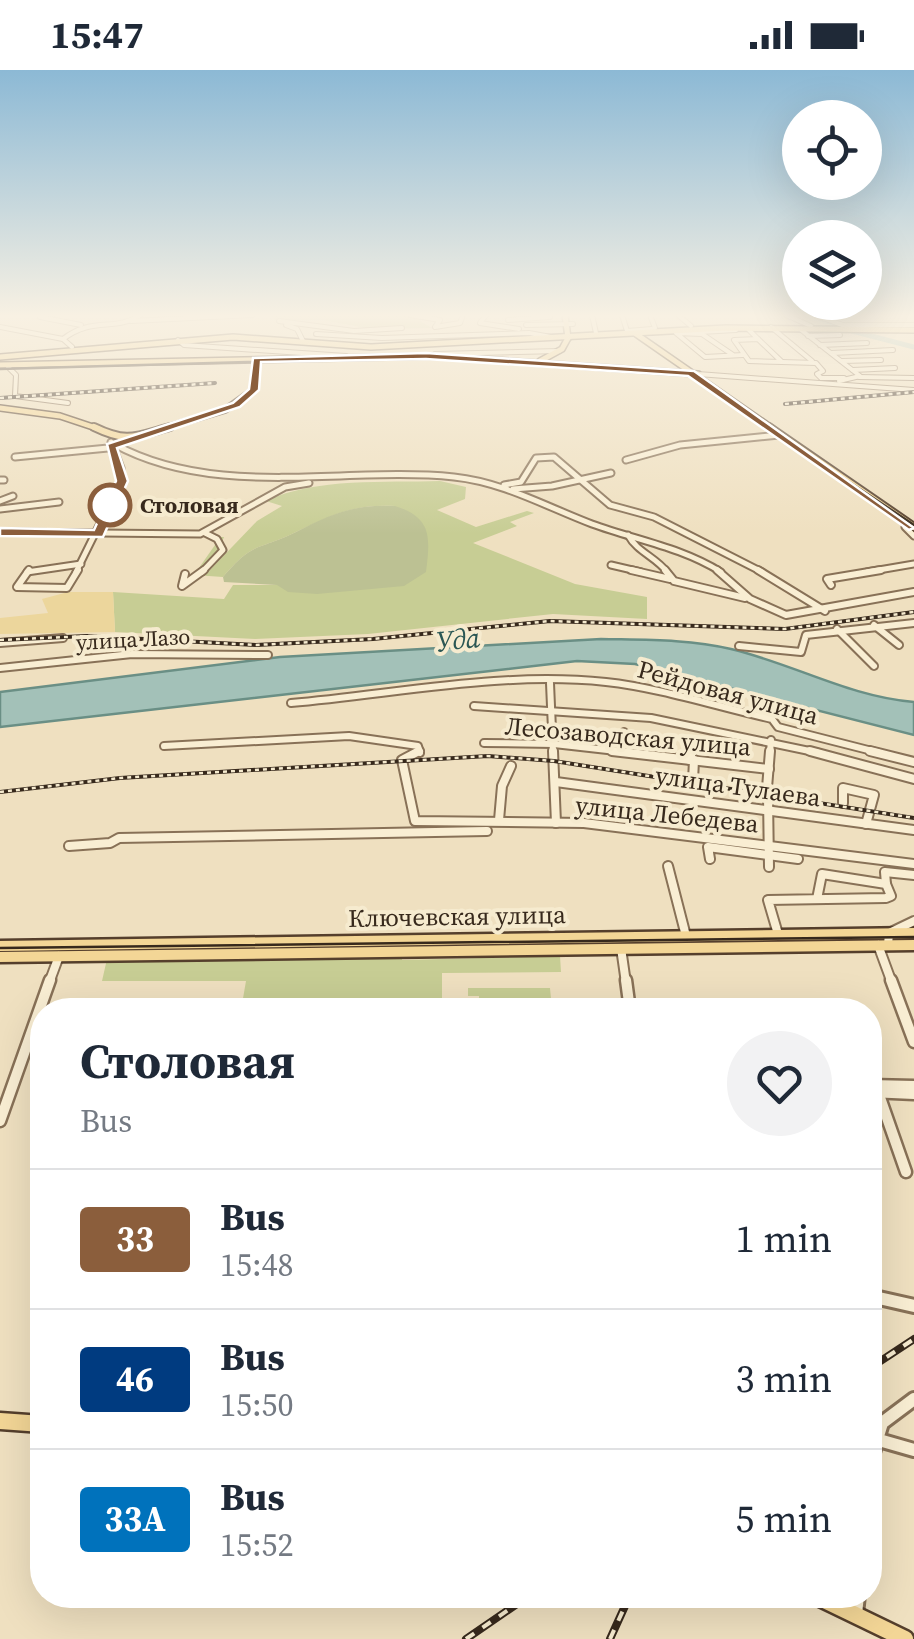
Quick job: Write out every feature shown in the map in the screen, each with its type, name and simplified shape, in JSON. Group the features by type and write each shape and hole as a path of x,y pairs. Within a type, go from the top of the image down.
{"main road":[{"path":"0,408 99,426 112,442 237,405 254,388"},
{"path":"714,388 912,524"},
{"path":"715,388 912,524"},
{"name":"Ключевская улица","path":"0,957 331,946 885,941 914,933"},
{"name":"Ключевская улица","path":"0,946 621,948 778,934 914,945"},
{"path":"0,1421 30,1423"},
{"path":"862,1608 905,1639"}],"street":[{"path":"15,388 15,396 68,404"},
{"path":"626,460 680,445 779,435"},
{"path":"81,564 29,569 17,586 23,590 66,588 81,564 98,534 122,481 112,442"},
{"path":"15,457 112,442 134,455 200,472 287,479 455,477 499,486 678,549 727,576 750,599"},
{"path":"499,486 521,482 541,456 556,459 610,505 654,518 741,558 825,612"},
{"path":"568,486 579,478 612,473"},
{"path":"285,487 287,479"},
{"path":"204,533 285,487 334,479"},
{"path":"508,489 568,486 590,490"},
{"path":"0,506 14,496"},
{"path":"0,506 60,502"},
{"path":"912,524 904,526 914,536"},
{"path":"0,532 204,533 217,539 222,550 182,586 185,574"},
{"path":"627,534 634,546 658,560 674,580"},
{"path":"678,549 703,541"},
{"path":"832,584 826,580 842,573 914,564"},
{"path":"612,565 750,599 786,614 825,612 914,592"},
{"path":"739,646 801,652 803,636 914,623"},
{"path":"874,625 899,645"},
{"path":"837,629 874,666"},
{"path":"0,643 63,638"},
{"path":"34,640 38,664"},
{"name":"улица Лазо","path":"0,668 132,654 268,655"},
{"name":"Рейдовая улица","path":"292,703 409,693 459,681 607,682 668,692 772,720 778,728 914,762"},
{"path":"571,693 572,682"},
{"path":"550,683 556,823"},
{"path":"474,706 652,718 770,740 914,779"},
{"path":"768,868 770,740 778,728"},
{"path":"619,751 624,732"},
{"name":"улица Лебедева","path":"164,746 349,736 418,746 420,754 402,760 415,821 556,823 914,864"},
{"path":"693,781 694,740"},
{"name":"Лесозаводская улица","path":"484,743 554,744 769,769"},
{"path":"499,820 502,786 511,766"},
{"name":"улица Тулаева","path":"556,782 914,830"},
{"path":"843,803 843,788 874,795 866,824"},
{"path":"69,846 110,843 119,838 487,830"},
{"path":"710,859 708,847 770,850 798,859"},
{"path":"668,866 688,942"},
{"path":"778,934 768,900 889,898 885,872 914,875"},
{"path":"816,899 819,874 886,884"},
{"path":"914,921 885,941 914,1042"},
{"path":"621,948 628,998"},
{"path":"44,998 59,956"},
{"path":"0,1121 30,1037"},
{"path":"882,1088 914,1086"},
{"path":"882,1090 914,1094"},
{"path":"882,1112 906,1172"},
{"path":"882,1299 914,1306"},
{"path":"882,1422 888,1412 914,1400"},
{"path":"882,1441 914,1450"}],"green space":[{"path":"440,481 466,487 465,499 437,510 476,527 527,511 534,513 510,522 517,526 473,543 575,584 647,597 647,619 553,614 368,634 255,639 115,632 113,592 224,599 233,585 277,585 395,506 367,507 332,516 257,548 223,577 194,575 215,545 215,537 224,537 209,571 257,521 282,506 266,501 329,485"},
{"path":"395,506 423,523 428,539 426,572 404,586 317,594 288,592 277,585 224,582 223,577 242,557 320,520 367,507"},
{"path":"402,954 402,960 560,956 561,972 442,973 442,998 243,998 246,981 102,981 107,959"},
{"path":"468,988 550,988 551,998 468,996"}],"sand":[{"path":"68,592 113,592 115,632 0,634 0,618 48,613 42,599"}],"water":[{"path":"601,639 715,646 754,655 867,694 914,702 914,735 635,664 577,661 0,727 0,692 280,657"}],"tram line":[{"path":"708,388 914,525"},
{"path":"0,948 914,937"}],"railway":[{"path":"0,398 140,388"},
{"path":"785,404 914,392"},
{"path":"0,640 87,636 256,645 373,639 550,621 785,629 914,612"},
{"path":"0,792 120,778 488,756 554,761 914,818"},
{"path":"882,1360 914,1339"},
{"path":"466,1639 511,1608"},
{"path":"610,1639 624,1608"}],"bus line":[{"name":"33","path":"0,532 98,534 122,481 111,446 225,410 245,400 254,388"},
{"name":"33","path":"711,388 914,528"}],"place":[{"name":"Столовая","path":"110,505"}],"water label":[{"name":"Уда","path":"458,639"}]}
